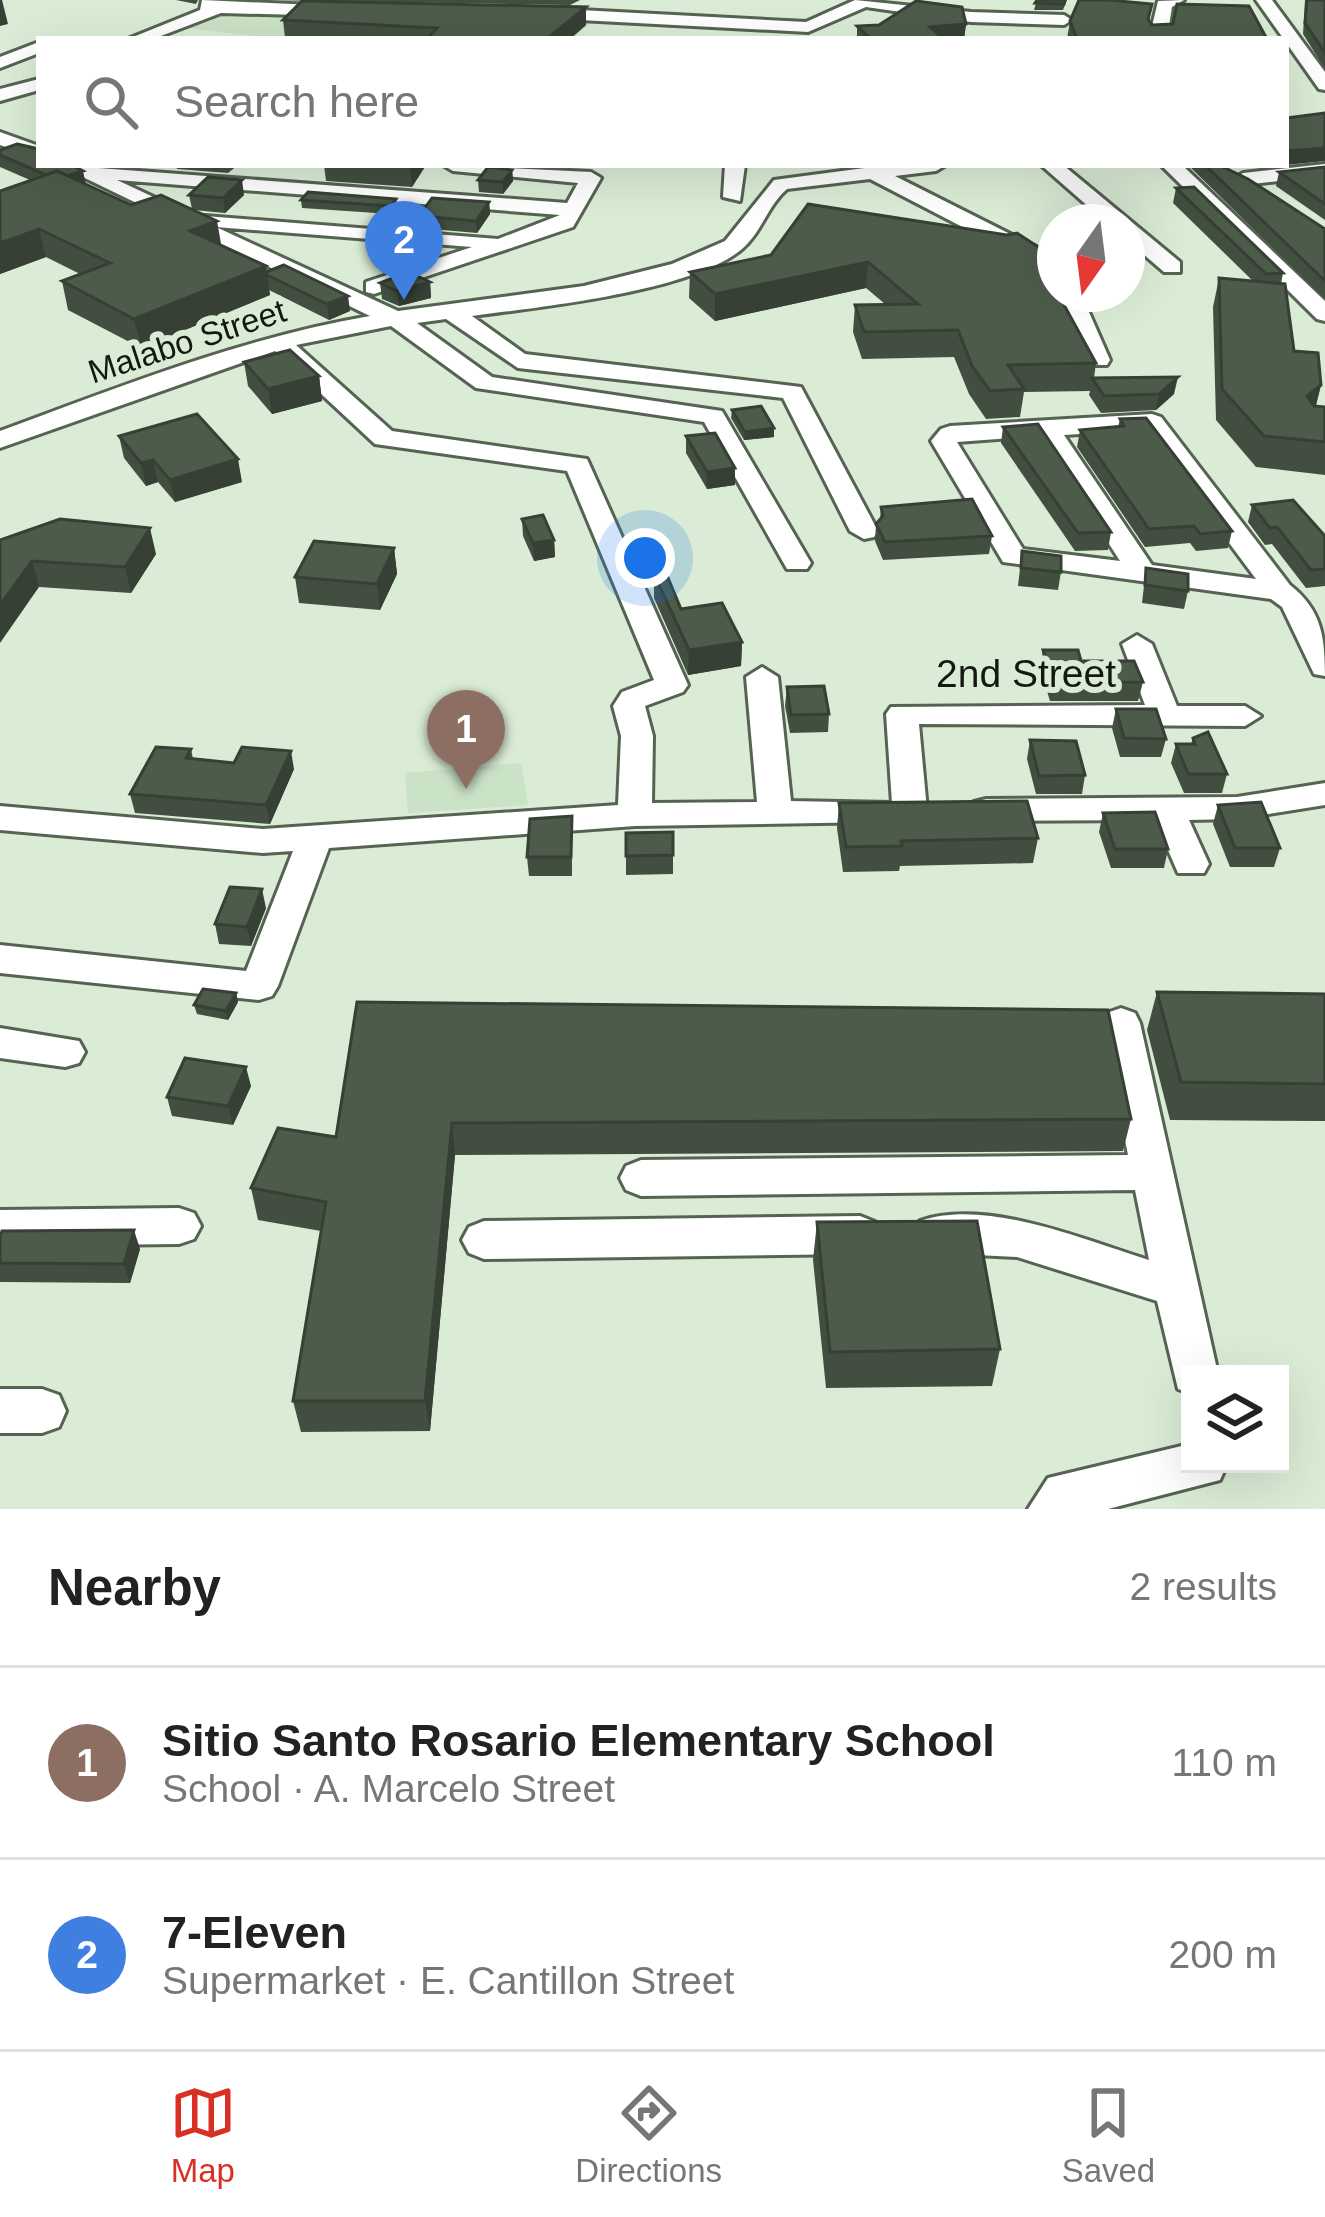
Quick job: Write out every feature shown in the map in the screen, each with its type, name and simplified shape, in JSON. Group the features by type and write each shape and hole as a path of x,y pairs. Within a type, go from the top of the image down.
{"street":[{"path":"971,17 998,0"},
{"path":"1061,36 1074,0"},
{"path":"1159,36 1164,4 1176,0"},
{"path":"1264,0 1325,85"},
{"path":"522,12 808,27 867,1 971,17 1064,20"},
{"path":"144,36 212,5 361,11"},
{"path":"885,29 910,8"},
{"path":"971,17 972,36"},
{"path":"0,63 36,48"},
{"path":"0,98 36,86"},
{"path":"0,98 36,104"},
{"path":"0,135 36,135"},
{"path":"0,135 36,152"},
{"path":"76,168 576,210"},
{"path":"76,168 398,320 446,358 496,387 713,416 797,563"},
{"path":"350,296 566,223 591,178 485,168"},
{"path":"733,197 735,168"},
{"name":"Malabo Street","path":"0,440 281,344 612,285 677,268 730,248 752,224 771,190 781,184 912,168"},
{"path":"1056,168 1098,204"},
{"path":"1174,168 1325,314"},
{"path":"873,173 1037,255"},
{"path":"1272,198 1235,175 1321,173"},
{"path":"175,218 503,243"},
{"path":"1145,244 1172,267"},
{"path":"452,312 518,361 792,392 864,531"},
{"path":"1078,312 1098,360"},
{"path":"281,344 374,431 396,442 578,465 672,685 633,699 629,706 637,736 635,815"},
{"path":"1280,591 1007,552 944,441 950,434 1045,425 1156,424 1280,591 1295,603 1325,667"},
{"path":"1045,425 1143,574"},
{"path":"1137,644 1165,716"},
{"path":"761,677 775,813"},
{"name":"2nd Street","path":"910,810 902,715 1245,716"},
{"path":"0,818 263,841 635,815 1237,808 1325,794"},
{"path":"1167,808 1191,864"},
{"path":"0,959 255,988 263,982 316,836"},
{"path":"1121,1023 1193,1365"},
{"path":"0,1043 65,1052"},
{"path":"641,1178 1152,1172"},
{"path":"0,1228 179,1226"},
{"path":"484,1240 991,1234 1065,1250 1178,1288"},
{"path":"1052,1508 1065,1495 1181,1469"}],"shaded area":[{"path":"229,11 598,17 576,36 253,36 178,27"},
{"path":"521,763 528,805 408,813 405,773"}],"building":[{"path":"1065,0 1064,4 1035,3"},
{"path":"1079,0 1152,4 1148,19 1152,25 1173,24 1177,4 1249,6 1265,36 1076,36 1070,21"},
{"path":"1307,0 1325,0 1325,53 1305,23"},
{"path":"302,1 586,7 551,36 430,36 437,28 283,20"},
{"path":"916,1 962,7 966,24 930,27 940,36 868,36 857,26 879,25"},
{"path":"1325,113 1325,148 1289,151 1289,118"},
{"path":"17,144 36,148 36,168 83,171 46,175 0,155 0,150"},
{"path":"1325,167 1325,204 1279,172"},
{"path":"487,168 512,170 503,182 478,180"},
{"path":"1208,168 1225,168 1248,179 1325,229 1325,281"},
{"path":"57,171 131,205 161,195 217,221 190,231 266,266 134,319 62,281 110,263 39,229 0,243 0,191"},
{"path":"208,177 242,180 223,198 189,195"},
{"path":"1194,187 1283,273 1266,274 1176,188"},
{"path":"308,192 396,199 391,206 301,200"},
{"path":"432,198 489,202 476,221 419,216"},
{"path":"808,204 1017,233 1037,246 1037,312 1068,312 1096,363 1008,365 1024,389 990,391 972,366 958,330 864,332 855,305 918,304 868,262 715,294 690,272 771,255"},
{"path":"284,265 348,296 327,304 267,275"},
{"path":"409,272 430,282 397,291 380,283"},
{"path":"1219,278 1285,284 1294,351 1318,353 1321,385 1307,396 1314,406 1325,407 1325,442 1264,436 1222,389"},
{"path":"290,350 319,376 268,389 244,362"},
{"path":"1178,377 1159,394 1104,396 1092,378"},
{"path":"761,406 774,428 745,432 732,410"},
{"path":"197,414 238,459 170,480 153,460 141,463 119,436"},
{"path":"1146,418 1232,531 1200,534 1194,526 1149,529 1080,430 1124,426 1120,419"},
{"path":"1038,424 1111,532 1078,533 1003,427"},
{"path":"715,433 735,468 707,472 686,436"},
{"path":"972,499 992,536 885,542 876,524 883,516 881,507"},
{"path":"1293,500 1325,536 1325,569 1311,570 1277,527 1270,528 1252,505"},
{"path":"543,515 554,540 533,543 522,519"},
{"path":"60,519 150,528 125,567 32,561 0,605 0,540"},
{"path":"314,541 394,548 377,584 295,577"},
{"path":"1022,551 1061,556 1061,572 1021,568"},
{"path":"1146,568 1188,574 1188,591 1145,585"},
{"path":"666,573 681,609 722,603 742,642 689,650 654,574"},
{"path":"1043,650 1078,650 1081,661 1134,661 1143,682 1053,683"},
{"path":"824,686 829,714 791,715 787,687"},
{"path":"1116,709 1156,709 1166,739 1124,738"},
{"path":"1208,732 1227,774 1188,774 1176,744 1195,744 1193,738"},
{"path":"1030,740 1076,741 1085,775 1039,776"},
{"path":"156,747 191,749 186,758 234,763 242,747 291,751 266,805 130,794"},
{"path":"1027,801 1038,838 846,847 839,803"},
{"path":"1261,802 1280,848 1235,848 1218,805"},
{"path":"1155,812 1168,849 1115,849 1103,813"},
{"path":"572,816 571,857 527,857 530,819"},
{"path":"673,832 673,855 626,856 626,833"},
{"path":"230,887 262,889 247,927 215,924"},
{"path":"203,989 236,993 226,1011 194,1005"},
{"path":"1157,992 1325,994 1325,1084 1181,1082"},
{"path":"357,1002 1108,1010 1131,1119 452,1123 425,1401 293,1401 326,1202 251,1188 278,1128 336,1137"},
{"path":"185,1058 246,1067 228,1106 167,1097"},
{"path":"977,1221 1000,1349 830,1352 817,1222"},
{"path":"134,1230 124,1264 0,1263 2,1231"}],"waterway":[{"path":"140,36 192,17"}],"place":[{"name":"7-Eleven","path":"404,300"},
{"name":"Sitio Santo Rosario Elementary School","path":"466,789"}]}
